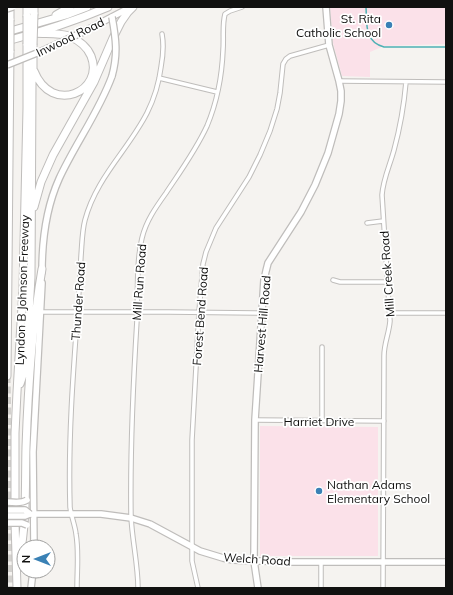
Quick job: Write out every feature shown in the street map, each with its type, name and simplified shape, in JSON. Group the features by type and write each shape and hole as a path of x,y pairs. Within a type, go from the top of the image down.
{"highway":[{"path":"7,376 11,7"},
{"name":"Lyndon B Johnson Freeway","path":"16,572 15,433 23,288 31,12 27,7"},
{"path":"49,19 70,7"},
{"path":"7,32 88,7"},
{"path":"7,41 35,33 109,7"},
{"path":"32,217 41,182 53,155 94,82 121,22 132,7"},
{"path":"33,69 38,80 46,89 55,94 66,95 77,92 86,86 90,80 93,68 91,54 78,40 64,35 35,33"},
{"path":"17,392 24,372 30,284 33,69 30,44"},
{"path":"22,539 26,494 28,403 37,298 42,269"}],"street":[{"path":"7,9 11,7"},
{"name":"Lyndon B Johnson Freeway","path":"34,539 32,514 33,452 42,269 46,224 53,193 99,106 115,66 115,36 109,7"},
{"name":"Inwood Road","path":"7,65 42,51 132,7"},
{"name":"Mill Run Road","path":"138,588 137,565 131,518 131,469 132,411 142,239 144,229 153,212 180,172 204,132 218,92 222,65 223,19 225,14 242,7"},
{"name":"Harvest Hill Road","path":"258,588 254,561 255,420 264,280 268,263 309,199 328,153 339,114 341,91 329,45 326,7"},
{"name":"Thunder Road","path":"77,588 77,542 70,509 70,442 84,221 93,196 106,174 134,134 152,103 160,78 163,50 162,34"},
{"name":"Forest Bend Road","path":"198,588 196,575 193,568 192,547 192,427 202,274 206,252 216,228 249,177 270,131 278,101 286,59 290,56 329,45"},
{"path":"160,78 218,92"},
{"path":"339,81 446,82"},
{"name":"Mill Creek Road","path":"383,588 384,346 389,329 390,312 382,188 400,126 406,82"},
{"path":"367,223 383,221"},
{"path":"333,280 340,282 388,282"},
{"path":"41,312 199,312 262,314"},
{"path":"390,312 446,313"},
{"path":"322,347 322,421"},
{"name":"Harriet Drive","path":"255,420 384,421"},
{"path":"7,502 24,502 33,493"},
{"name":"Welch Road","path":"7,510 25,510 32,514"},
{"name":"Welch Road","path":"7,516 25,516 32,514 101,514 131,518 150,524 200,551 223,558 254,561 446,562"},
{"path":"7,523 22,523 27,525 31,528 34,539"},
{"path":"321,562 321,588"}],"shaded area":[{"name":"St. Rita Catholic School","path":"330,7 446,7 446,44 384,46 370,52 370,77 342,76 333,43"},
{"name":"Nathan Adams Elementary School","path":"260,426 378,427 378,556 260,556"}],"waterway":[{"path":"366,7 368,32 373,41 378,45 384,47 446,47"}],"tunnel":[{"path":"7,376 11,588"}],"place":[{"name":"St. Rita Catholic School","path":"389,25"},
{"name":"Nathan Adams Elementary School","path":"319,491"}]}
